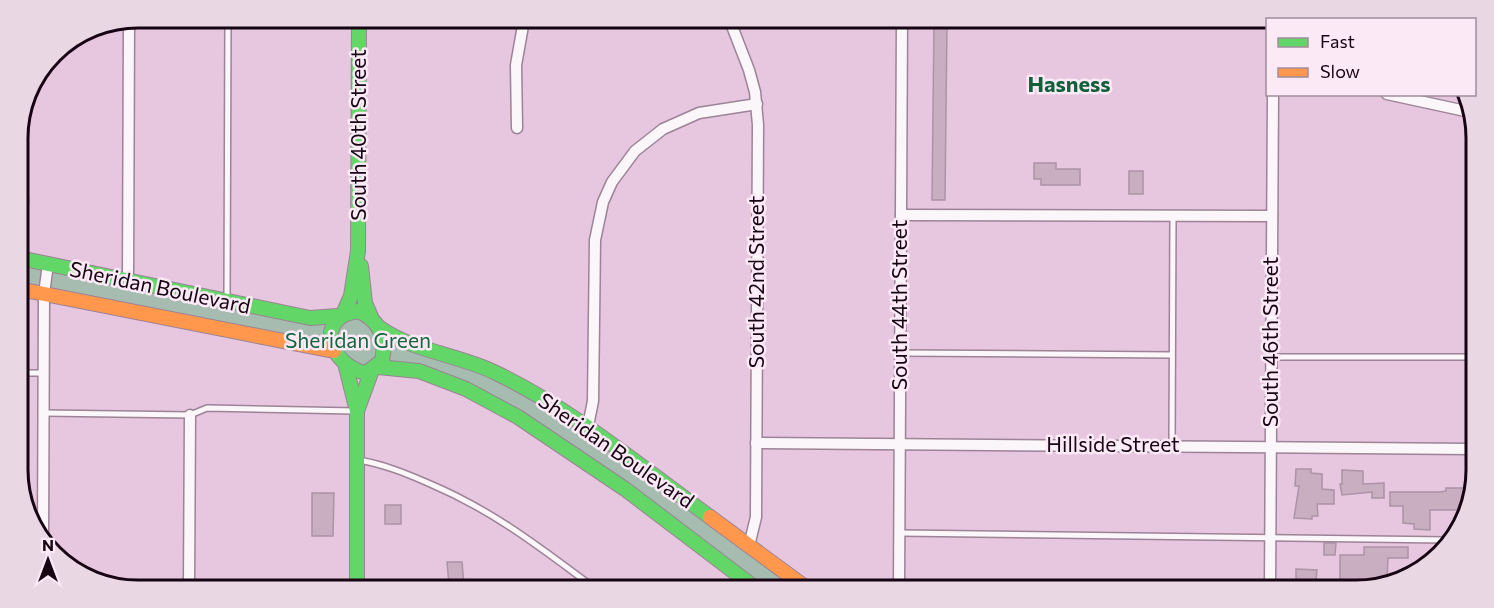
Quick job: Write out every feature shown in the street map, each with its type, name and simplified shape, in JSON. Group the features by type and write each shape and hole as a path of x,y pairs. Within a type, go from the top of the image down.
{"main road":[{"name":"South 40th Street","path":"359,28 358,251 365,303 375,322"},
{"name":"South 40th Street","path":"340,314 351,296 358,251"},
{"name":"Sheridan Boulevard","path":"29,260 310,318 340,314"},
{"name":"Sheridan Boulevard","path":"29,291 192,325 319,346 334,351"},
{"path":"357,411 362,403 363,384 385,352 375,322 358,310 340,314 331,334 334,351 346,367 357,411 357,580"},
{"name":"Sheridan Boulevard","path":"375,322 391,336 459,357 495,372 588,426 795,579"},
{"name":"Sheridan Boulevard","path":"375,369 402,366 482,396 515,415 594,468 744,580"},
{"path":"346,367 361,373 375,369"}],"street":[{"path":"517,129 516,65 523,28"},
{"name":"South 42nd Street","path":"733,28 749,70 757,104 756,517 749,546"},
{"name":"South 44th Street","path":"899,579 902,28"},
{"path":"128,281 129,29"},
{"name":"South 46th Street","path":"1270,579 1272,96"},
{"path":"1396,96 1462,110"},
{"path":"588,426 593,401 595,240 603,202 612,182 635,151 663,129 699,113 757,104"},
{"path":"901,215 1272,216"},
{"path":"44,525 44,294 48,264"},
{"path":"189,580 190,415"},
{"name":"Hillside Street","path":"756,443 1466,449"}],"lane":[{"path":"227,302 228,28"},
{"path":"1172,445 1173,216"},
{"path":"900,353 1172,355"},
{"path":"1271,357 1466,357"},
{"path":"28,373 44,373"},
{"path":"44,413 190,415 207,408 357,411"},
{"path":"357,460 387,466 477,505 502,520 583,580"},
{"path":"899,533 1440,540"}],"green space":[{"name":"Sheridan Green","path":"29,260 310,318 344,312 376,322 536,395 794,579 744,580 594,468 448,382 366,373 334,351 29,291"}],"building":[{"path":"934,28 947,28 945,200 932,200"},
{"path":"1034,163 1056,163 1056,169 1080,169 1080,185 1041,185 1041,179 1034,179"},
{"path":"1129,171 1143,171 1143,194 1129,194"},
{"path":"1296,469 1311,469 1311,473 1322,474 1322,489 1334,490 1334,504 1317,504 1318,516 1312,516 1312,519 1294,518 1299,486 1295,486"},
{"path":"1342,470 1363,471 1363,484 1384,483 1384,498 1372,498 1372,492 1342,495 1340,484 1342,484"},
{"path":"1446,488 1464,488 1458,510 1430,510 1430,530 1414,529 1414,524 1403,523 1403,506 1390,506 1390,492 1446,491"},
{"path":"312,493 334,493 333,536 312,536"},
{"path":"385,505 401,505 401,524 385,524"},
{"path":"1324,543 1336,543 1335,555 1324,555"},
{"path":"1364,547 1408,547 1408,558 1388,558 1387,575 1363,579 1340,579 1340,555 1364,555"},
{"path":"447,562 462,562 464,580 449,580"},
{"path":"1296,569 1317,570 1316,579 1296,579"}],"traffic: fast":[{"path":"344,312 351,296 358,251 359,28"},
{"path":"29,260 310,318 337,316"},
{"path":"361,266 365,303 371,317"},
{"path":"358,311 372,319 382,337 382,361 366,373 353,369 343,361 332,342 331,331 335,322 344,315 358,311"},
{"path":"380,328 406,342 494,372 551,403 605,439 710,517"},
{"path":"346,367 357,411 357,580"},
{"path":"378,367 419,371 466,389 518,417 625,489 744,580"},
{"path":"357,411 372,370"}],"traffic: slow":[{"path":"29,291 334,351"},
{"path":"710,517 795,579"}],"district":[{"name":"Hasness","path":"1069,84"}]}
